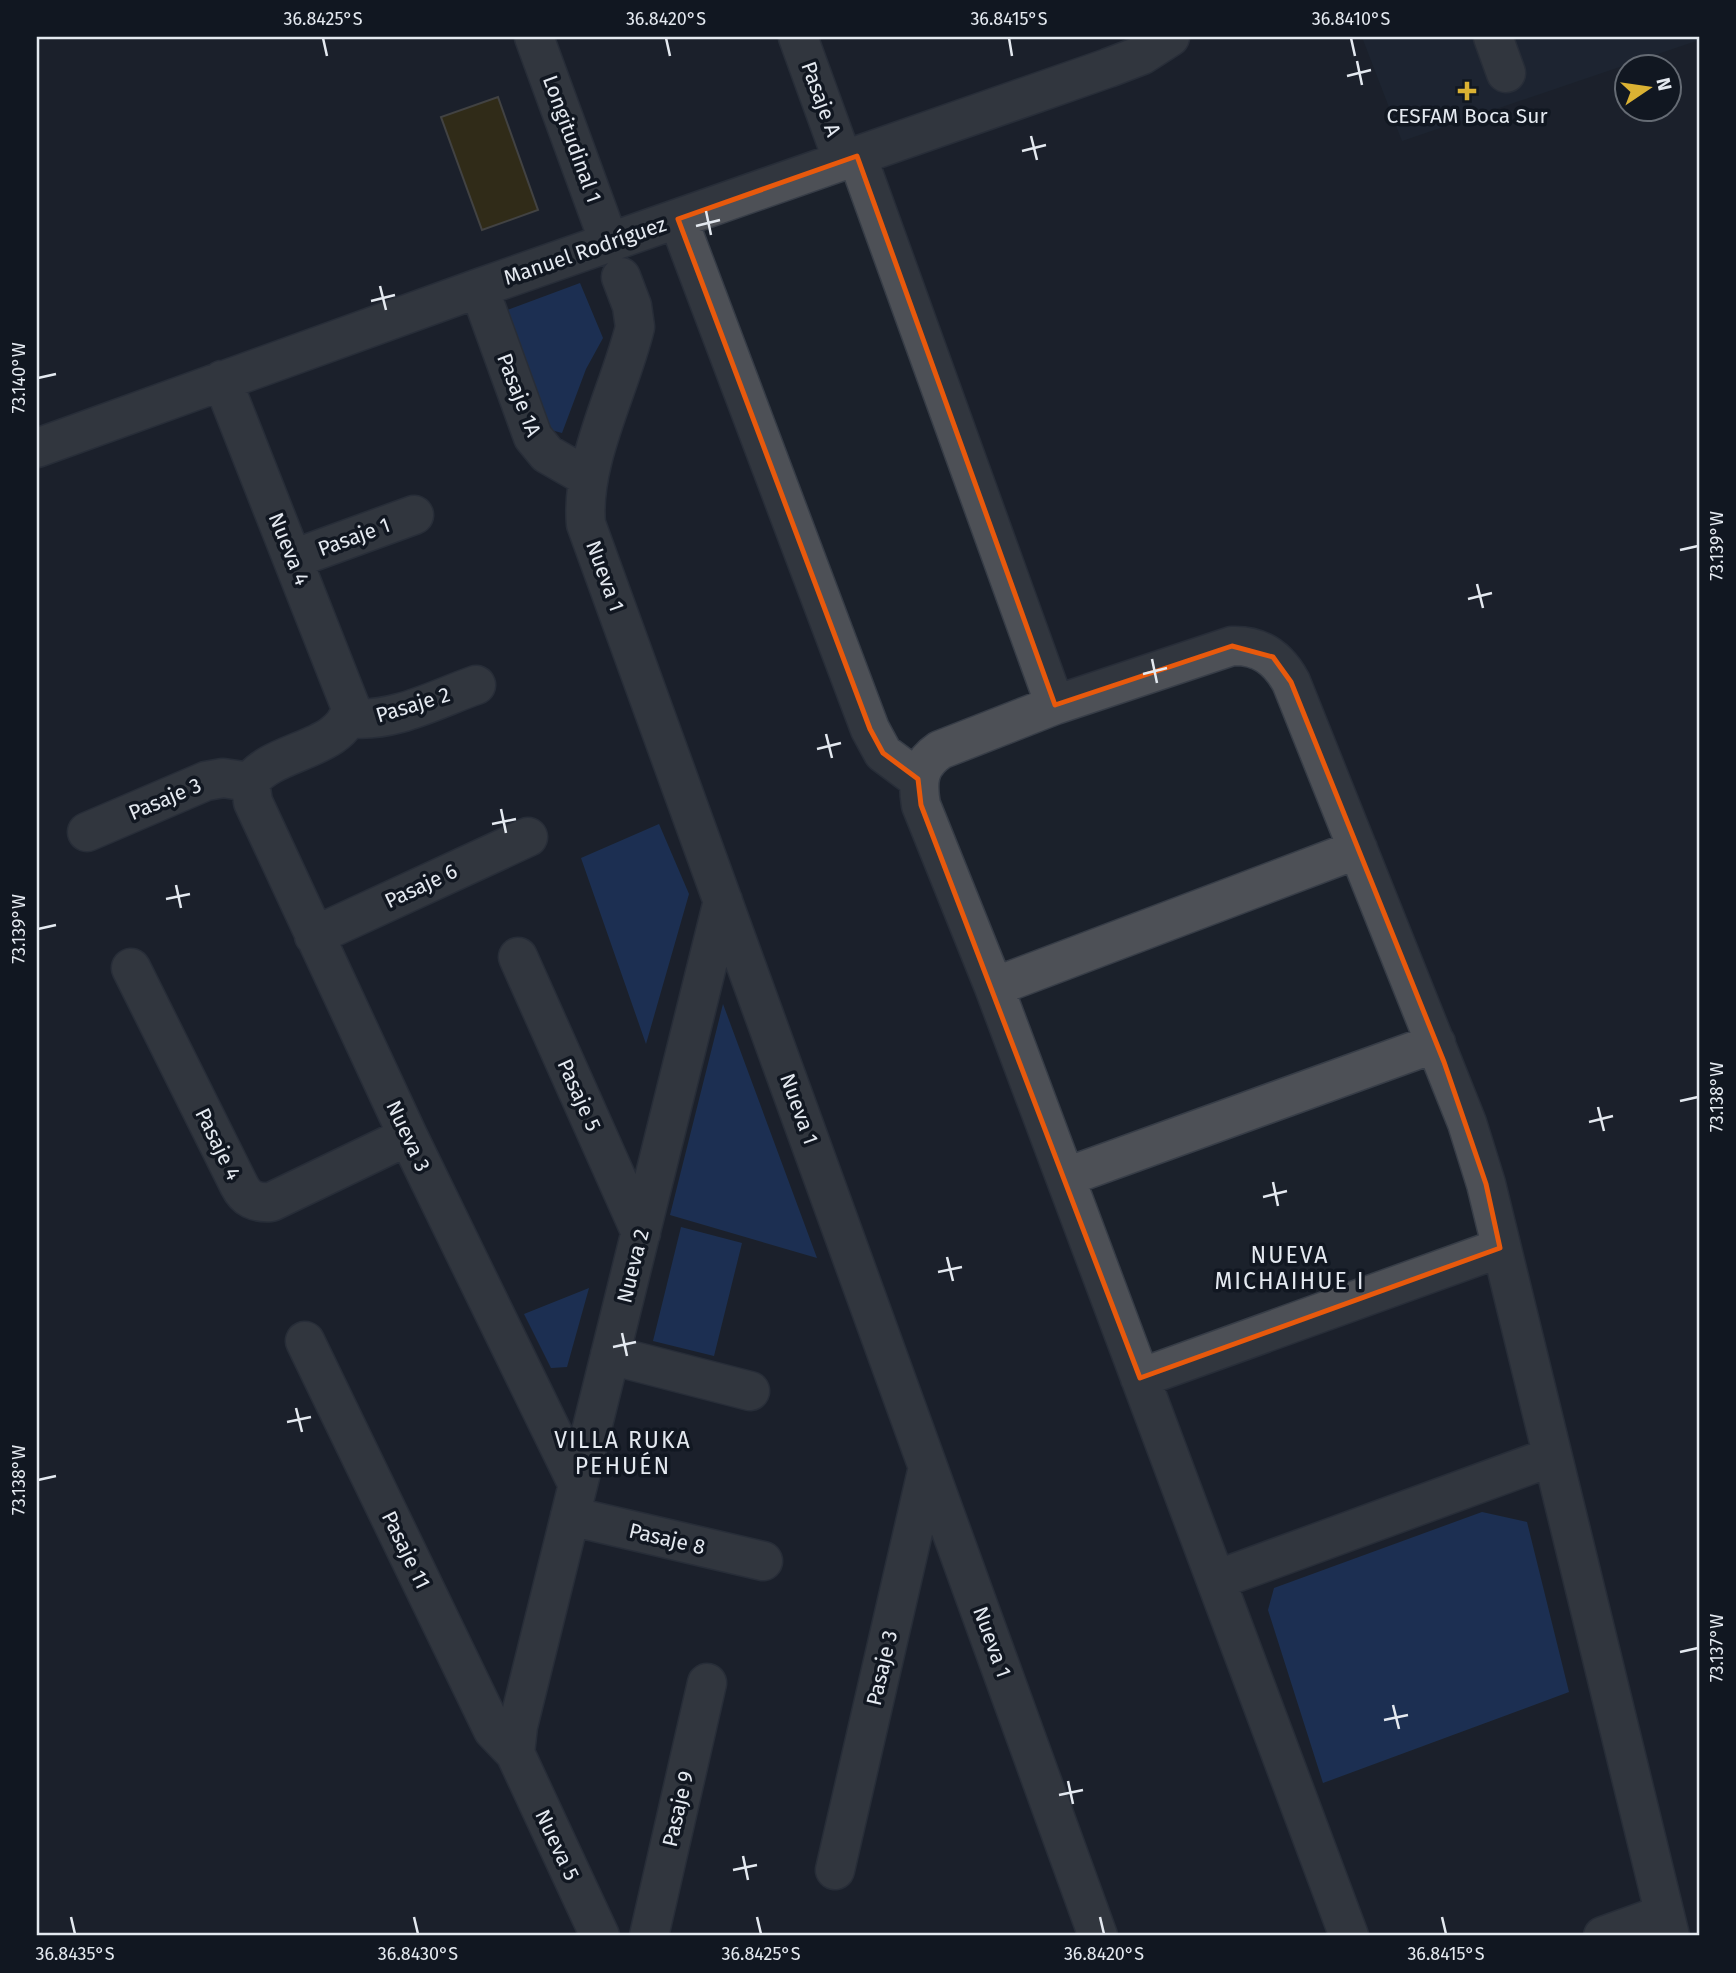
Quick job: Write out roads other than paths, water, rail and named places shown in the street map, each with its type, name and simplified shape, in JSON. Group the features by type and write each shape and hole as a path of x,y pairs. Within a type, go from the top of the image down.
{"street":[{"name":"Longitudinal 1","path":"534,37 615,259"},
{"name":"Pasaje A","path":"799,37 850,158 1055,705"},
{"name":"Manuel Rodríguez","path":"37,447 479,288 615,259 678,219 1108,68 1142,55 1170,37"},
{"path":"1493,37 1506,73"},
{"path":"678,219 870,729 883,753 918,779"},
{"name":"Nueva 1","path":"615,259 632,306 635,327 587,477 584,503 586,524 1098,1936"},
{"name":"Pasaje 1A","path":"479,288 533,437 547,454 587,477"},
{"name":"Nueva 4","path":"222,380 349,699 350,718"},
{"name":"Pasaje 1","path":"293,559 414,515"},
{"path":"1349,1936 1066,1177 921,805 918,779 921,768 929,757 940,750 1055,705 1232,646 1245,645 1273,657 1292,682 1436,1043 1486,1184 1667,1925 1603,1936"},
{"name":"Pasaje 2","path":"350,718 364,720 391,716 476,685"},
{"path":"250,782 263,769 338,732 350,718"},
{"name":"Pasaje 3","path":"87,832 206,781 223,778 250,782"},
{"name":"Nueva 3","path":"250,782 249,792 253,802 574,1501"},
{"name":"Pasaje 6","path":"314,936 528,837"},
{"path":"994,987 1358,849"},
{"name":"Nueva 2","path":"515,1753 518,1726 723,901"},
{"name":"Pasaje 5","path":"518,957 641,1233"},
{"name":"Pasaje 4","path":"131,968 242,1192 254,1201 271,1202 408,1136"},
{"path":"1066,1177 1436,1043"},
{"path":"1140,1378 1500,1248"},
{"name":"Pasaje 11","path":"305,1341 494,1730 515,1753"},
{"path":"610,1355 750,1391"},
{"path":"1216,1580 1551,1457"},
{"name":"Pasaje 3","path":"835,1870 928,1467"},
{"name":"Pasaje 8","path":"574,1501 763,1561"},
{"name":"Pasaje 9","path":"649,1936 707,1683"},
{"name":"Nueva 5","path":"515,1753 600,1936"}],"place":[{"name":"CESFAM Boca Sur","path":"1467,91"}],"district":[{"name":"NUEVA MICHAIHUE I","path":"1290,1268"},
{"name":"VILLA RUKA PEHUÉN","path":"623,1453"}]}
